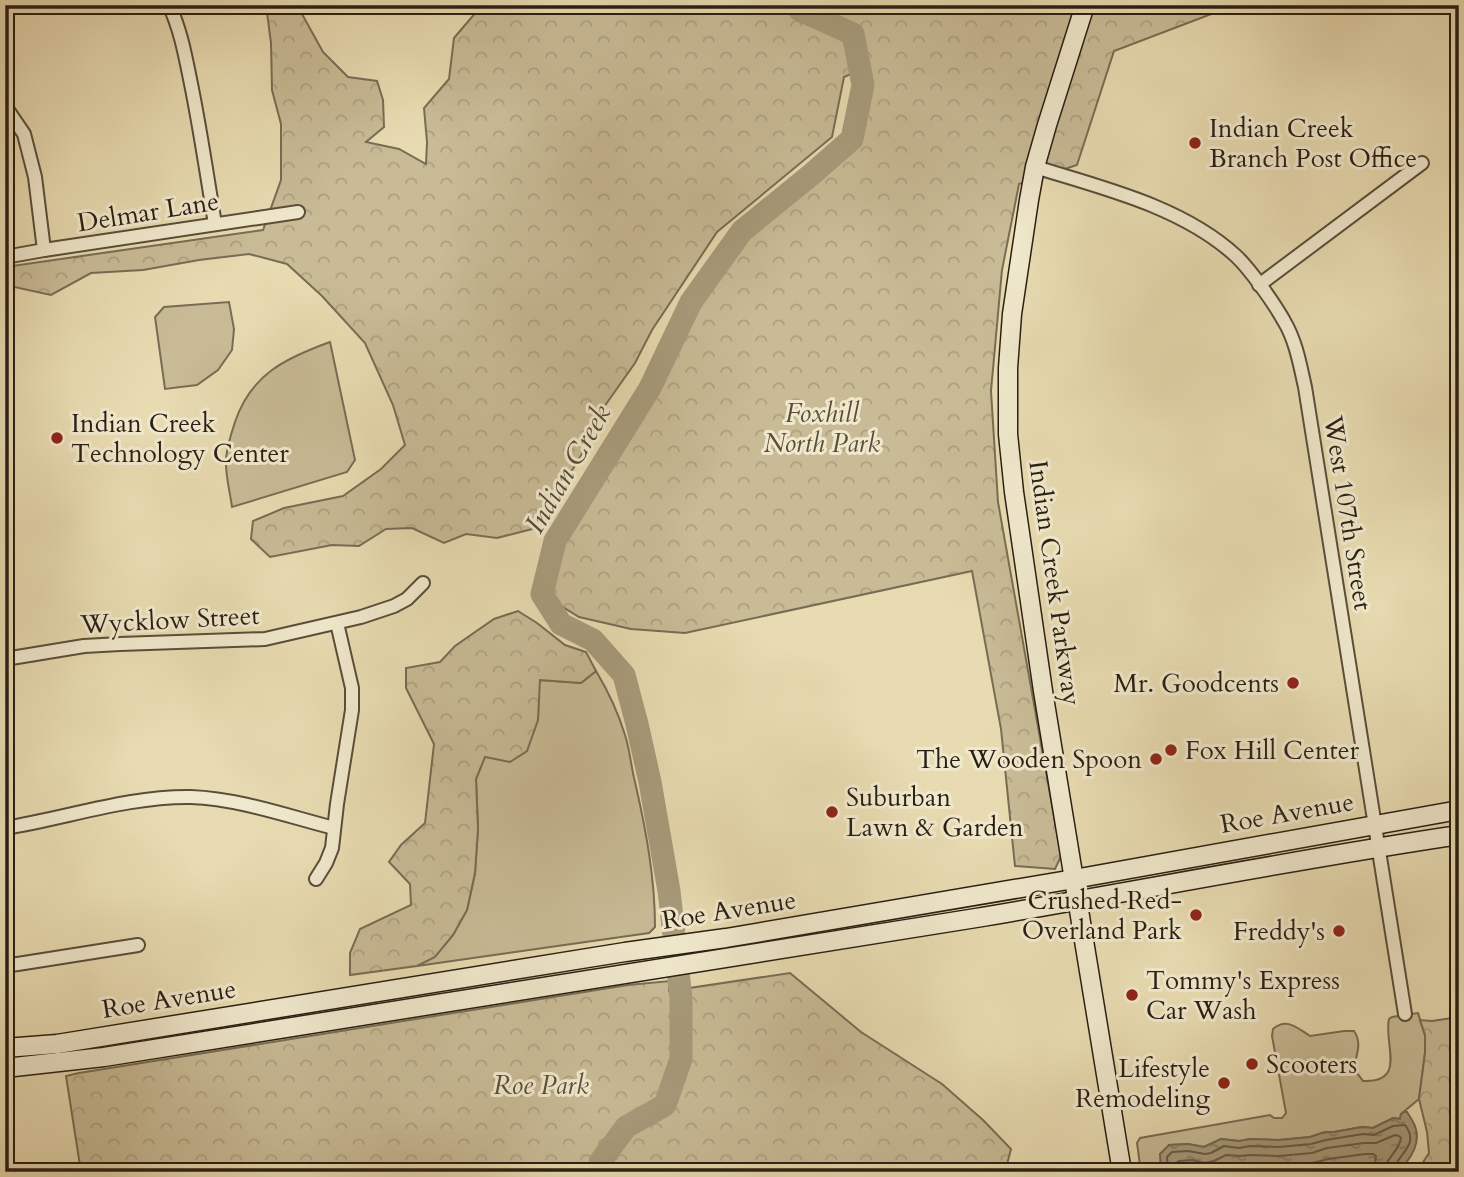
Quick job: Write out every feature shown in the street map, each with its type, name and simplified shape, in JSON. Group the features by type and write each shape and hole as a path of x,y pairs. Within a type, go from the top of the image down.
{"main road":[{"name":"Indian Creek Parkway","path":"1085,5 1047,125 1029,200 1012,314 1008,368 1008,434 1035,638 1122,1172"},
{"name":"Roe Avenue","path":"5,1048 57,1044 726,938 1459,810"},
{"name":"Roe Avenue","path":"5,1068 104,1057 728,959 1459,835"},
{"path":"361,1016 363,994"}],"street":[{"path":"169,5 192,90 215,224"},
{"path":"5,106 24,134 33,166 44,250"},
{"path":"1259,285 1422,163"},
{"name":"West 107th Street","path":"1035,167 1156,206 1208,234 1237,257 1284,321 1296,351 1305,387 1405,1014"},
{"name":"Delmar Lane","path":"5,257 298,212"},
{"name":"Wycklow Street","path":"5,659 96,645 265,639 361,617 394,606 423,583"},
{"path":"316,880 331,848 352,710 352,688 337,622"},
{"path":"5,828 132,802 192,797 240,803 334,828"},
{"path":"5,966 138,945"}],"green space":[{"name":"Foxhill North Park","path":"266,5 297,5 323,52 348,77 377,81 383,100 384,127 366,142 399,149 426,164 424,108 449,79 454,38 484,5 1235,5 1114,51 1077,165 1019,184 1002,270 991,391 998,502 1061,856 1055,869 1015,866 1001,729 972,571 685,633 631,629 579,617 542,594 555,541 650,388 691,302 742,231 852,139 863,85 860,70 844,77 832,137 717,232 652,330 635,363 604,407 586,447 554,501 532,529 497,538 466,534 444,543 412,528 386,529 359,546 332,545 270,557 251,539 253,521 284,508 343,496 381,469 405,445 393,405 365,343 322,296 287,264 249,254 143,270 91,273 51,295 5,285 5,267 263,230 281,180 281,124 272,90 271,43"},
{"path":"229,302 234,329 232,350 218,370 197,385 165,389 155,317 164,307"},
{"path":"330,342 355,460 347,472 232,507 226,459 242,405 260,380 272,370 299,354"},
{"path":"518,611 565,645 586,652 596,671 581,683 540,680 538,720 527,751 510,762 485,757 476,779 478,829 475,873 467,910 453,935 435,957 417,966 350,975 350,953 360,929 411,905 410,884 389,862 401,845 425,823 434,744 406,688 406,668 440,662 455,646 494,619"},
{"path":"596,671 616,710 628,747 649,854 655,927 649,933 417,966 435,956 453,935 467,910 475,873 478,829 476,779 485,756 538,720 539,680 581,683"},
{"name":"Roe Park","path":"790,973 861,1032 942,1084 983,1120 1011,1149 1005,1172 81,1172 66,1076 628,985 670,981 669,991"},
{"path":"1418,1013 1425,1035 1419,1099 1401,1114 1400,1119 1393,1118 1373,1128 1325,1132 1310,1137 1239,1141 1221,1139 1204,1147 1169,1145 1160,1165 1161,1172 1141,1172 1137,1143 1140,1138 1270,1115 1282,1118 1286,1113 1272,1036 1273,1029 1278,1026 1292,1025 1310,1036 1354,1031 1358,1043 1356,1071 1363,1081 1377,1080 1385,1076 1391,1060 1389,1019"},
{"path":"1459,1017 1459,1172 1415,1172 1429,1153 1419,1099 1425,1053 1425,1035 1420,1020"}],"water":[{"path":"1404,1112 1407,1112 1412,1121 1417,1136 1411,1156 1396,1172 1161,1172 1160,1154 1169,1145 1204,1147 1221,1139 1239,1141 1310,1137 1325,1132 1373,1128 1393,1118 1400,1119"}],"waterway":[{"name":"Indian Creek","path":"601,1172 600,1162 626,1127 665,1105 681,1059 681,998 669,891 650,782 624,675 593,640 561,624 542,594 555,541 650,388 691,302 742,231 852,139 863,85 853,34 800,10 795,5"},
{"path":"1403,1166 1410,1172"},
{"path":"1448,1172 1459,1168"}],"place":[{"name":"Indian Creek Branch Post Office","path":"1195,143"},
{"name":"Indian Creek Technology Center","path":"57,438"},
{"name":"Mr. Goodcents","path":"1293,683"},
{"name":"Fox Hill Center","path":"1171,750"},
{"name":"The Wooden Spoon","path":"1156,759"},
{"name":"Suburban Lawn & Garden","path":"832,812"},
{"name":"Crushed Red- Overland Park","path":"1196,915"},
{"name":"Freddy's","path":"1339,931"},
{"name":"Tommy's Express Car Wash","path":"1132,995"},
{"name":"Scooters","path":"1252,1064"},
{"name":"Lifestyle Remodeling","path":"1224,1083"}]}
